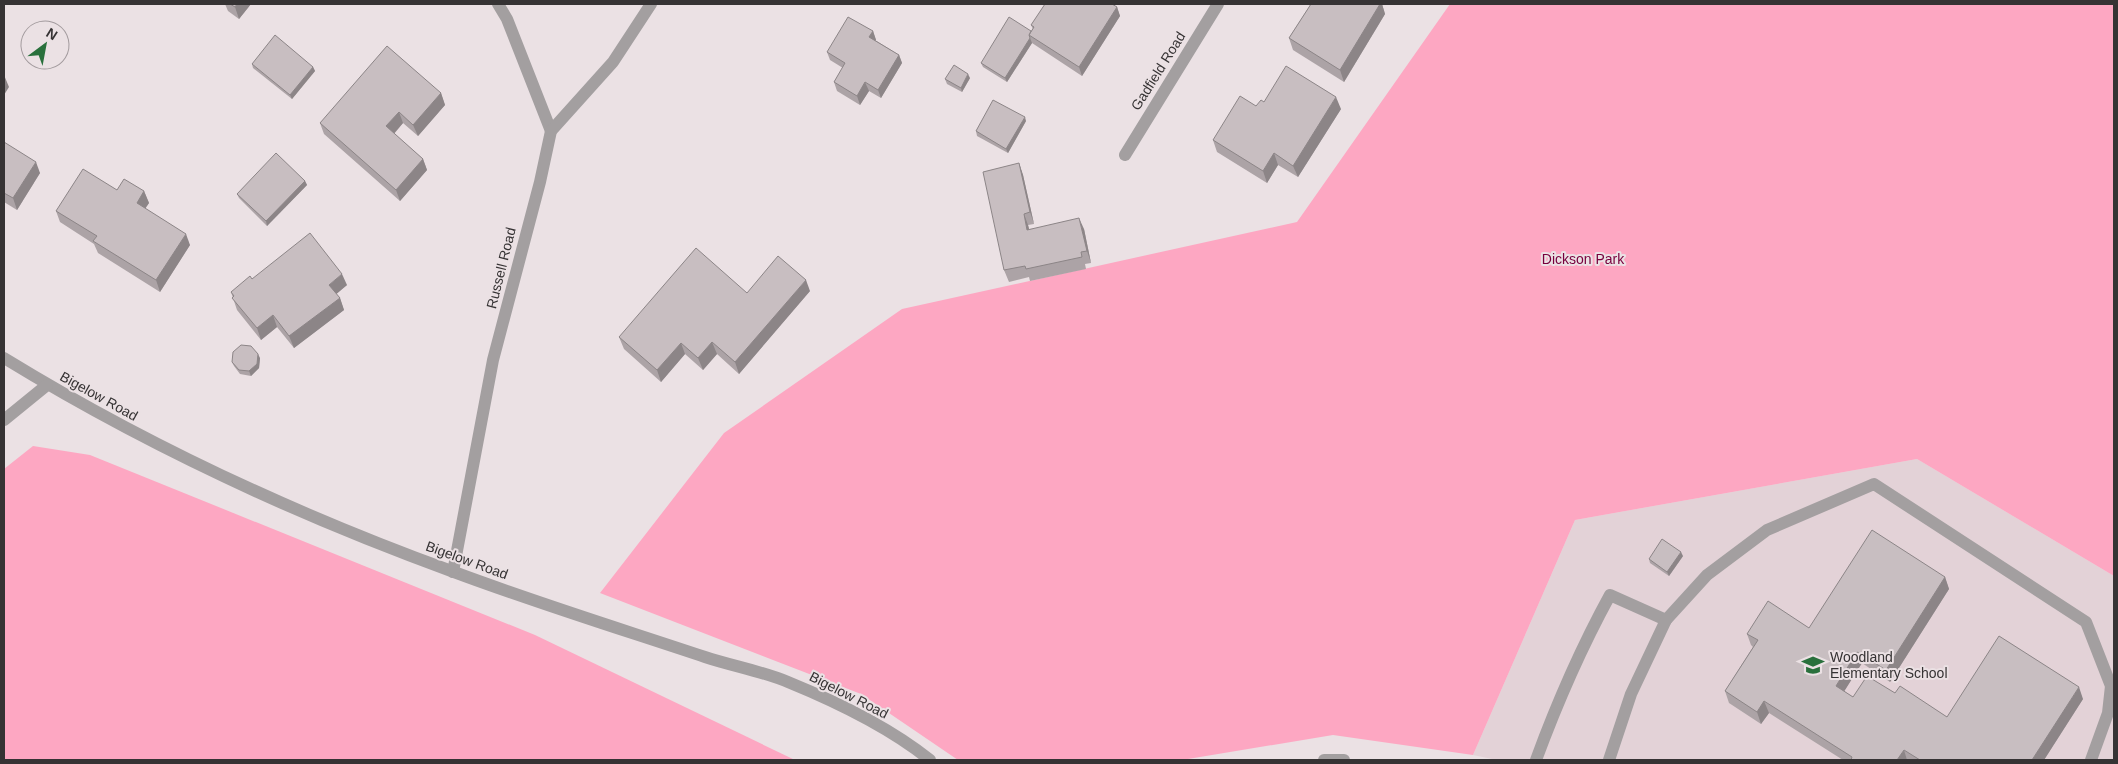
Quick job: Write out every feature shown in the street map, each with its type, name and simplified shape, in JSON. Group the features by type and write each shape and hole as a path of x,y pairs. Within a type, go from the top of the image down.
{"street":[{"path":"498,4 507,19 551,131"},
{"name":"Russell Road","path":"453,572 491,369 540,182 551,131 613,62 651,4"},
{"name":"Gadfield Road","path":"1125,154 1218,4"},
{"name":"Bigelow Road","path":"4,358 47,384 160,446 251,490 453,572 709,658 786,681 883,728 908,743 930,760"},
{"path":"4,420 47,384"},
{"path":"1609,760 1631,694 1666,620 1707,575 1768,530 1874,484 2086,622 2111,686 2108,713 2090,760"},
{"path":"1536,760 1552,717 1585,641 1610,595 1666,620"},
{"path":"1324,760 1344,760"}],"shaded area":[{"name":"Woodland Elementary School","path":"1917,459 2114,576 2114,760 1497,760 1473,755 1575,520"}],"green space":[{"name":"Dickson Park","path":"1450,4 2114,4 2114,576 1917,459 1575,520 1473,755 1333,735 1182,760 958,760 861,694 600,593 724,433 902,309 1297,222"},
{"path":"33,446 90,455 535,635 795,760 4,760 4,469"}],"building":[{"path":"1045,4 1112,4 1117,7 1079,67 1029,35 1034,27 1031,25"},
{"path":"1311,4 1380,4 1340,70 1289,38"},
{"path":"848,17 873,31 869,37 899,55 878,90 865,82 857,96 834,82 845,63 827,52"},
{"path":"1009,17 1031,31 1030,38 1005,78 981,63"},
{"path":"275,35 313,67 290,95 252,64"},
{"path":"387,46 441,93 413,125 399,112 386,126 423,159 396,190 320,123"},
{"path":"954,65 968,74 961,88 945,79"},
{"path":"1286,66 1336,97 1293,166 1274,153 1263,171 1213,140 1240,96 1256,106 1261,100 1264,102"},
{"path":"993,100 1025,117 1006,149 976,131"},
{"path":"4,142 36,162 13,198 4,193"},
{"path":"276,153 305,181 266,221 237,194"},
{"path":"1019,163 1030,212 1024,214 1027,230 1079,218 1087,251 1081,252 1082,257 1026,269 1025,266 1004,270 983,172"},
{"path":"83,169 117,190 124,179 144,191 137,203 186,234 156,280 93,241 97,236 56,211"},
{"path":"310,233 342,274 329,285 340,298 289,336 273,315 257,328 232,298 234,296 231,292 250,276 252,279"},
{"path":"696,248 747,293 778,256 806,280 735,362 712,342 698,358 681,343 657,370 619,337"},
{"path":"241,345 251,346 258,354 257,364 249,371 239,370 232,362 233,352"},
{"path":"1872,530 1945,577 1886,670 1857,652 1836,686 1853,697 1867,676 1895,693 1900,686 1947,717 1999,636 2079,687 2032,760 1920,760 1904,750 1897,760 1851,760 1852,757 1764,701 1757,712 1725,691 1758,640 1747,634 1768,601 1809,628"},
{"path":"1662,539 1681,552 1667,572 1649,559"}],"place":[{"name":"Woodland Elementary School","path":"1813,665"}]}
